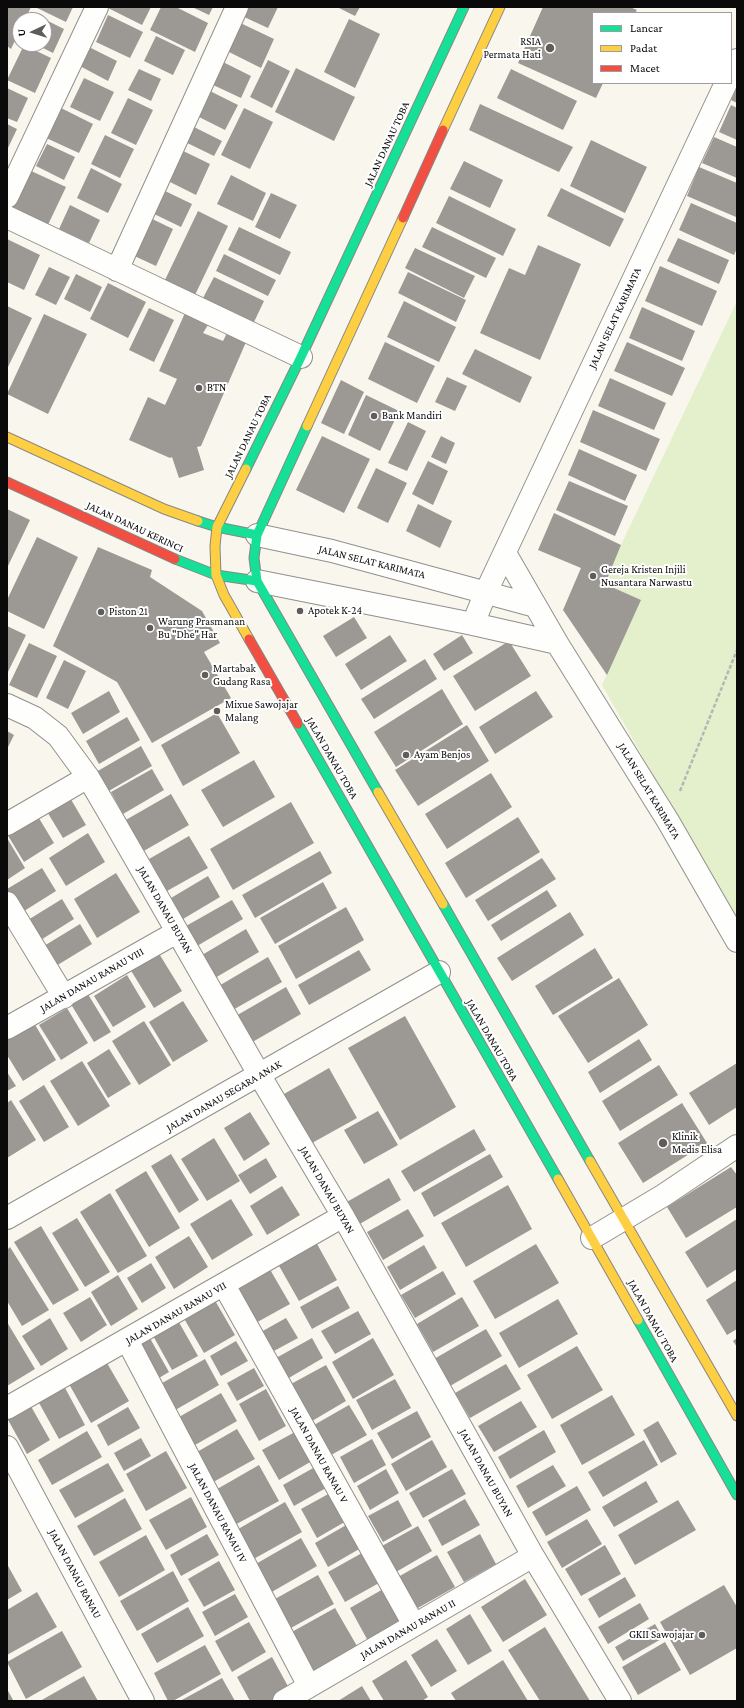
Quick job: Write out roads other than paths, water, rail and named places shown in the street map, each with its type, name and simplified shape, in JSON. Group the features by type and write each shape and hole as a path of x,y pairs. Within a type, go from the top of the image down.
{"main road":[{"name":"JALAN DANAU TOBA","path":"464,7 300,357 217,527 215,546 216,575 224,595 592,1238 737,1495"},
{"name":"JALAN DANAU TOBA","path":"500,7 257,535 254,558 257,581 737,1416"},
{"path":"7,437 164,508 217,527 257,535"},
{"name":"JALAN DANAU KERINCI","path":"7,482 188,565 216,575 257,581"}],"street":[{"path":"7,197 97,7"},
{"path":"117,270 236,7"},
{"path":"732,70 737,60"},
{"name":"JALAN SELAT KARIMATA","path":"473,624 486,592 726,84"},
{"path":"7,217 300,357"},
{"name":"JALAN SELAT KARIMATA","path":"257,535 332,551 535,606"},
{"name":"JALAN SELAT KARIMATA","path":"505,553 557,643 668,821 737,941"},
{"path":"257,581 473,624 557,643"},
{"name":"JALAN DANAU BUYAN","path":"7,705 35,718 58,736 88,777 260,1076 343,1216 533,1556 620,1701"},
{"path":"7,824 88,777"},
{"path":"7,903 64,997"},
{"name":"JALAN DANAU RANAU VIII","path":"7,1028 177,932"},
{"name":"JALAN DANAU SEGARA ANAK","path":"7,1218 260,1076 440,972"},
{"path":"592,1238 623,1218 664,1195 737,1146"},
{"name":"JALAN DANAU RANAU VII","path":"7,1408 343,1216"},
{"name":"JALAN DANAU RANAU V","path":"224,1285 414,1625"},
{"name":"JALAN DANAU RANAU IV","path":"127,1340 309,1686"},
{"name":"JALAN DANAU RANAU","path":"7,1447 143,1701"},
{"name":"JALAN DANAU RANAU II","path":"284,1701 533,1556"}],"place":[{"name":"RSIA Permata Hati","path":"550,48"},
{"name":"BTN","path":"199,388"},
{"name":"Bank Mandiri","path":"374,416"},
{"name":"Gereja Kristen Injili Nusantara Narwastu","path":"593,576"},
{"name":"Apotek K-24","path":"300,611"},
{"name":"Piston 21","path":"101,612"},
{"name":"Warung Prasmanan Bu \"Dhe\" Har","path":"150,628"},
{"name":"Martabak Gudang Rasa","path":"205,675"},
{"name":"Mixue Sawojajar Malang","path":"217,711"},
{"name":"Ayam Benjos","path":"406,755"},
{"name":"Klinik Medis Elisa","path":"663,1143"},
{"name":"GKII Sawojajar","path":"702,1635"}]}
